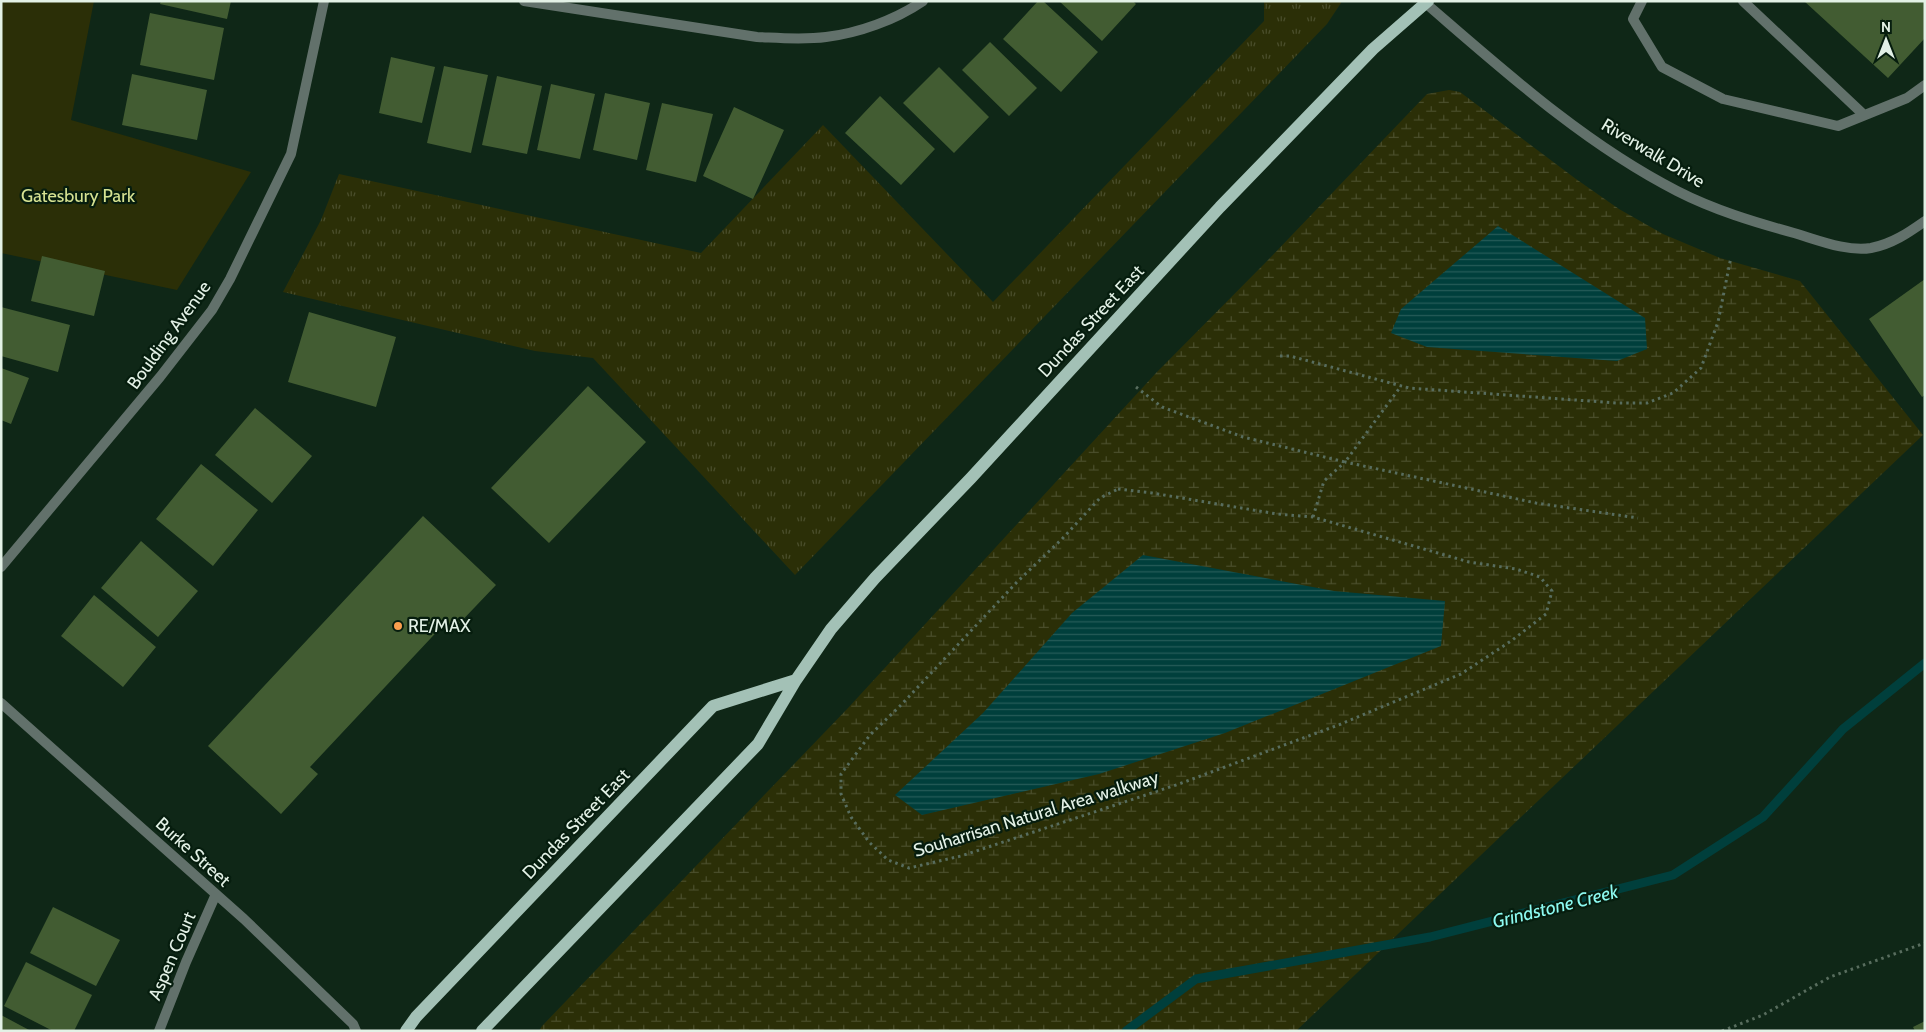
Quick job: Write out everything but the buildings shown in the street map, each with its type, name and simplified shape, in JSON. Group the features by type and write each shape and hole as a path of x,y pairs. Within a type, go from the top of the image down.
{"main road":[{"name":"Dundas Street East","path":"482,1031 758,744 796,680 831,629 875,578 984,463 1220,207 1372,48 1425,2"},
{"name":"Dundas Street East","path":"406,1031 416,1017 713,706 796,680"},
{"path":"493,1031 496,1016"}],"street":[{"name":"Boulding Avenue","path":"1,567 160,378 212,310 230,279 291,154 324,1"},
{"path":"524,1 757,37 792,39 826,37 862,29 892,18 922,1"},
{"path":"1642,1 1632,19 1662,67 1723,98 1838,126 1907,98 1925,84"},
{"path":"1743,1 1864,115"},
{"name":"Riverwalk Drive","path":"1425,2 1529,93 1616,154 1677,191 1726,212 1843,247 1870,248 1896,240 1925,221"},
{"name":"Burke Street","path":"1,703 216,894 353,1024 356,1031"},
{"name":"Aspen Court","path":"159,1031 186,962 216,894"}],"path":[{"path":"1280,356 1290,356 1409,388 1617,403 1647,403 1673,393 1700,368 1718,322 1731,257"},
{"path":"1313,517 1324,480 1345,462 1402,386"},
{"path":"1136,387 1162,407 1234,434 1345,462 1536,503 1638,518"},
{"name":"Souharrisan Natural Area walkway","path":"1118,490 1152,493 1277,514 1313,517 1469,562 1516,569 1540,577 1552,591 1546,614 1461,674 1341,724 1179,784 961,856 909,868 888,860 869,842 852,817 841,794 841,774 870,735 901,706 1017,582 1062,539 1100,498 1118,490"},
{"path":"1722,1031 1763,1015 1830,978 1925,943"}],"green space":[{"name":"Gatesbury Park","path":"1,1 94,1 71,120 251,172 177,290 1,253"},
{"path":"1264,1 1341,1 1341,3 1327,24 795,575 593,358 535,351 283,292 321,220 339,174 701,253 823,125 993,302 1264,21"},
{"path":"1449,90 1460,92 1576,179 1619,209 1663,234 1720,258 1800,281 1923,435 1296,1031 539,1031 848,708 1156,373 1269,259 1427,94"}],"water":[{"path":"1498,226 1645,318 1647,349 1617,361 1427,347 1391,333 1401,309"},
{"path":"1143,555 1334,591 1445,601 1441,646 1225,733 1099,774 922,815 895,795 983,713 1072,613"}],"waterway":[{"name":"Grindstone Creek","path":"1126,1031 1196,979 1430,937 1673,875 1763,817 1843,729 1925,663"}],"place":[{"name":"RE/MAX","path":"398,626"}]}
